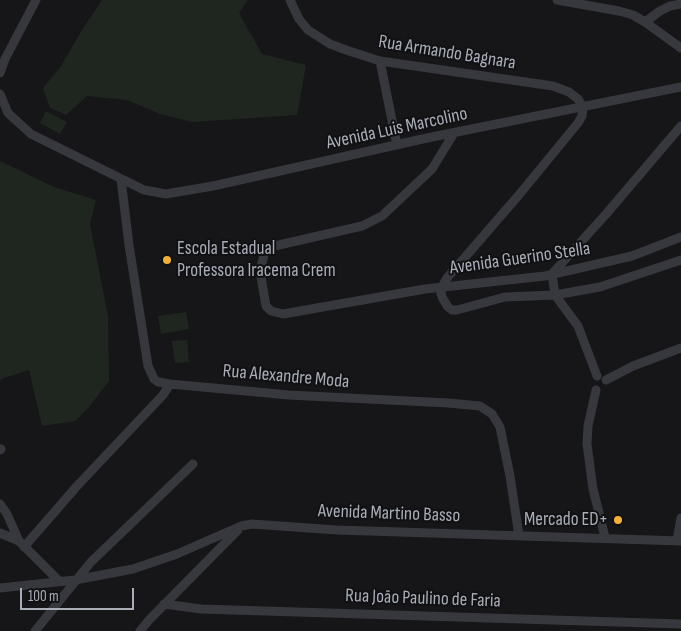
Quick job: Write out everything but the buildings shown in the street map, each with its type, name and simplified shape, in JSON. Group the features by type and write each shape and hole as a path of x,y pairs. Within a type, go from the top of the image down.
{"street":[{"path":"0,73 5,59 36,0"},
{"name":"Rua Armando Bagnara","path":"290,0 299,19 308,30 330,44 380,61 553,86 569,92 578,99 583,107"},
{"path":"557,0 619,11 645,22 681,48"},
{"path":"645,22 660,11 670,6 681,4"},
{"path":"380,61 397,145"},
{"name":"Avenida Luis Marcolino","path":"0,94 8,113 31,134 144,190 166,194 213,186 397,145 681,87"},
{"path":"454,133 432,169 382,216 362,226 270,247 265,251 260,271 266,306 271,312 284,314 442,287 447,278 578,123 582,116 583,107"},
{"path":"597,376 578,326 556,295 552,274 681,126"},
{"name":"Rua Alexandre Moda","path":"122,179 129,245 148,366 154,379 158,382 170,384 289,395 480,406 492,414 500,427 519,536"},
{"name":"Avenida Guerino Stella","path":"681,237 632,256 552,274 442,287 443,299 452,310 461,310 505,297 556,295 600,287 681,260"},
{"path":"606,380 632,366 681,348"},
{"path":"597,376 602,376 606,380"},
{"path":"596,390 592,386 592,381 597,376"},
{"path":"596,390 604,388 606,380"},
{"path":"21,544 163,395 170,384"},
{"path":"596,390 588,426 587,444 594,489 605,537"},
{"path":"35,631 75,580 92,562 193,464"},
{"path":"0,504 7,514 21,544"},
{"path":"679,541 681,518"},
{"name":"Avenida Martino Basso","path":"0,588 75,580 133,569 177,554 241,526 263,524 337,530 605,537 679,541"},
{"path":"140,631 241,526"},
{"path":"0,533 21,544 59,581"},
{"name":"Rua João Paulino de Faria","path":"164,604 201,609 681,624"}],"shaded area":[{"path":"102,0 248,0 239,13 262,54 306,65 297,115 192,122 160,114 127,100 87,96 66,115 50,108 43,88 61,66"},
{"path":"46,111 67,122 60,134 40,123"},
{"path":"0,161 54,187 96,200 90,224 108,316 109,381 89,407 75,421 42,426 29,370 1,379 0,382"},
{"path":"186,312 189,329 161,334 158,316"},
{"path":"187,340 189,362 175,363 172,341"}],"place":[{"name":"Escola Estadual Professora Iracema Crem","path":"167,260"},
{"name":"Mercado ED+","path":"618,520"}]}
